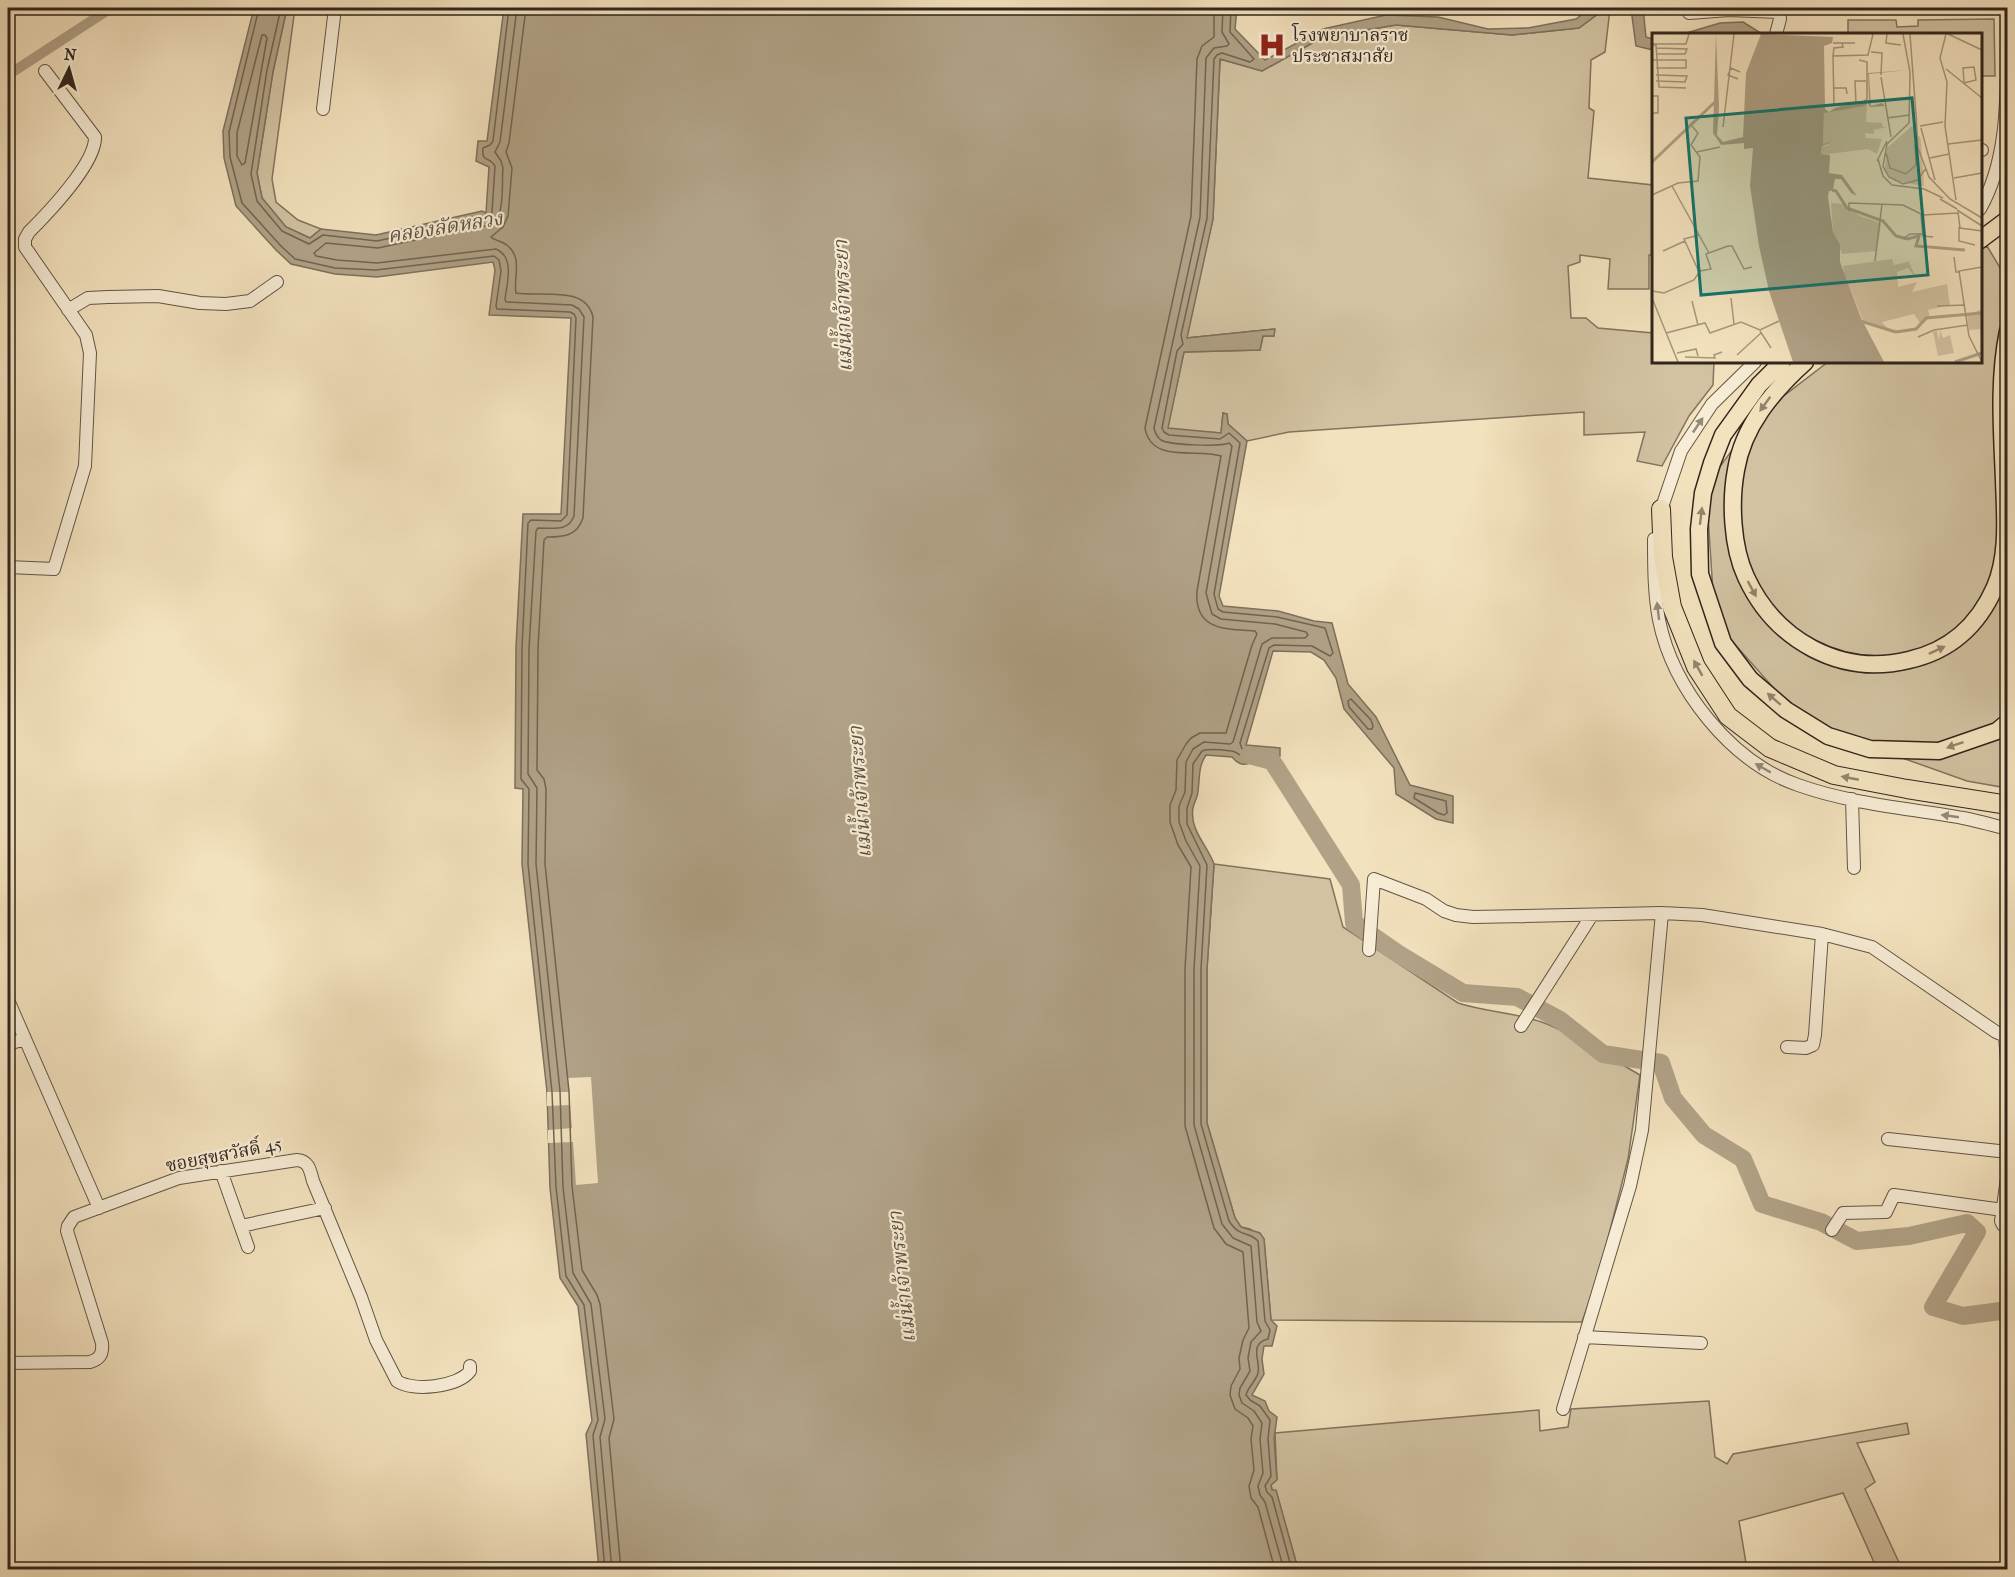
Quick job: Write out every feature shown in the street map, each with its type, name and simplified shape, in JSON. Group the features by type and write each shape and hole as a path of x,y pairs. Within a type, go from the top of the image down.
{"highway":[{"path":"1661,509 1663,557 1672,607 1696,667 1728,716 1770,748 1834,775 2007,805"}],"main road":[{"path":"1982,238 2007,219"},
{"path":"1804,363 1771,396 1756,417 1744,442 1736,469 1732,503 1735,540 1745,575 1760,603 1783,630 1812,649 1838,661 1900,663 1920,658 1956,640 1982,610 1994,589 2002,567 2006,524 2001,399 2007,331"},
{"path":"1781,363 1760,385 1724,435 1712,463 1704,493 1699,529 1700,574 1723,643 1750,679 1786,710 1827,736 1870,749 1938,751 1998,731 2007,722"}],"street":[{"path":"323,109 335,8"},
{"path":"1689,13 1779,10 1780,19 1776,33"},
{"path":"1982,205 1990,191 1996,170 2005,114 2007,27"},
{"path":"8,567 54,569 85,466 90,353 86,335 25,247 25,239 75,181 94,146 95,138 45,71"},
{"path":"69,310 88,298 108,297 158,296 200,303 226,304 250,301 277,282"},
{"path":"1754,363 1712,404 1681,451 1661,509 1654,538 1653,576 1659,622 1676,670 1697,706 1725,737 1759,767 1797,785 1852,800 1964,818 2007,829"},
{"path":"1852,800 1854,868"},
{"path":"1369,950 1374,879 1426,899 1444,911 1456,915 1473,917 1662,913 1702,915 1822,934 1872,947 2006,1037 2007,1073"},
{"path":"1563,1409 1630,1186 1642,1130 1662,913"},
{"path":"1522,1022 1592,915"},
{"path":"1787,1047 1806,1048 1813,1045 1822,934"},
{"path":"8,1000 99,1208"},
{"path":"8,1044 25,1040"},
{"path":"1888,1139 2007,1152"},
{"name":"ซอยสุขสวัสดิ์ 45","path":"8,1363 90,1362 101,1355 102,1343 67,1231 74,1217 179,1178 302,1160 309,1167 376,1340 397,1381 412,1387 437,1385 461,1380 466,1376 470,1366"},
{"path":"221,1171 248,1248"},
{"path":"2007,1171 2001,1221 2007,1228"},
{"path":"1832,1230 1843,1213 1849,1211 1884,1213 1891,1197 1897,1194 2003,1210"},
{"path":"241,1226 325,1208"},
{"path":"1584,1337 1701,1343"}],"shaded area":[{"path":"287,8 295,8 272,179 276,202 298,220 321,229 310,238 286,227 262,198 257,173 273,71"},
{"path":"1610,9 1605,52 1591,60 1589,108 1594,111 1588,178 1652,185 1652,255 1649,255 1649,289 1608,289 1610,259 1580,255 1580,262 1568,266 1571,318 1586,318 1598,328 1652,333 1652,363 1714,363 1713,385 1689,416 1662,466 1637,461 1645,432 1584,435 1584,412 1289,432 1247,441 1228,424 1227,414 1223,413 1221,433 1167,429 1184,352 1260,350 1263,336 1274,336 1274,329 1186,338 1213,219 1220,59 1262,71 1323,37 1396,25 1512,35 1579,28 1602,11"},
{"path":"1994,19 1995,76 1982,76 1982,33 1848,33 1848,20 1896,20 1897,27 1918,26 1918,20"},
{"path":"1987,246 2008,281 2007,788 1967,781 1802,720 1715,622 1706,486 1756,417 1827,363 1982,363 1982,249"},
{"path":"1214,864 1330,879 1343,927 1458,1003 1543,1022 1640,1075 1628,1159 1600,1270 1582,1322 1271,1320 1264,1239 1250,1229 1241,1227 1235,1218 1207,1123 1207,969"},
{"path":"1709,1401 1715,1457 1727,1464 1733,1454 1907,1423 1909,1434 1857,1443 1875,1482 1865,1489 1902,1569 1877,1569 1843,1493 1739,1521 1747,1569 1298,1569 1276,1491 1272,1490 1271,1485 1277,1479 1275,1433 1539,1410 1540,1431 1568,1427 1571,1409"}],"water":[{"path":"254,8 287,8 273,72 257,173 262,198 286,227 310,238 321,229 376,235 482,211 486,213 489,167 476,161 478,141 487,141 504,8 1237,8 1235,29 1265,60 1323,29 1386,15 1438,17 1488,29 1528,28 1576,19 1591,8 1614,8 1602,11 1579,28 1512,35 1396,25 1323,37 1262,71 1220,59 1213,219 1187,338 1275,329 1274,336 1263,336 1260,350 1184,352 1168,428 1221,433 1223,413 1227,414 1228,424 1247,441 1219,596 1223,606 1278,611 1314,621 1332,623 1348,684 1376,717 1410,785 1453,796 1453,823 1436,819 1396,794 1394,768 1344,709 1336,678 1324,660 1311,652 1273,651 1246,745 1280,748 1280,756 1243,764 1232,757 1206,755 1200,768 1198,793 1194,806 1194,824 1214,864 1207,969 1207,1123 1235,1218 1241,1227 1260,1233 1264,1239 1271,1320 1277,1326 1272,1346 1264,1346 1262,1359 1264,1374 1252,1395 1265,1401 1269,1411 1277,1417 1274,1439 1277,1480 1271,1485 1272,1490 1276,1490 1298,1569 599,1569 586,1434 592,1421 578,1306 560,1278 550,1188 547,1092 522,864 523,789 515,788 516,647 523,514 561,514 571,318 489,315 495,270 493,262 377,277 335,274 291,264 276,250 236,206 224,158 223,131"},
{"path":"1626,8 1643,8 1646,37 1652,39 1652,50 1636,46 1631,9"},
{"path":"1743,22 1760,33 1686,33 1720,23"}],"pier":[{"path":"591,1077 598,1183 576,1185 573,1142 548,1143 548,1130 572,1128 570,1105 547,1106 547,1092 569,1092 568,1078"}],"waterway":[{"path":"8,75 111,8"},
{"path":"1249,755 1272,761 1351,885 1354,923 1397,953 1463,993 1517,997 1560,1020 1603,1054 1661,1063 1673,1098 1704,1135 1743,1159 1762,1204 1821,1222 1857,1241 1909,1236 1967,1223 1977,1232 1933,1307 1963,1316 2008,1310"}],"place":[{"name":"โรงพยาบาลราช ประชาสมาสัย","path":"1272,45"}],"water label":[{"name":"คลองลัดหลวง","path":"445,227"},
{"name":"แม่น้ำเจ้าพระยา","path":"843,306"},
{"name":"แม่น้ำเจ้าพระยา","path":"860,792"},
{"name":"แม่น้ำเจ้าพระยา","path":"902,1277"}]}
